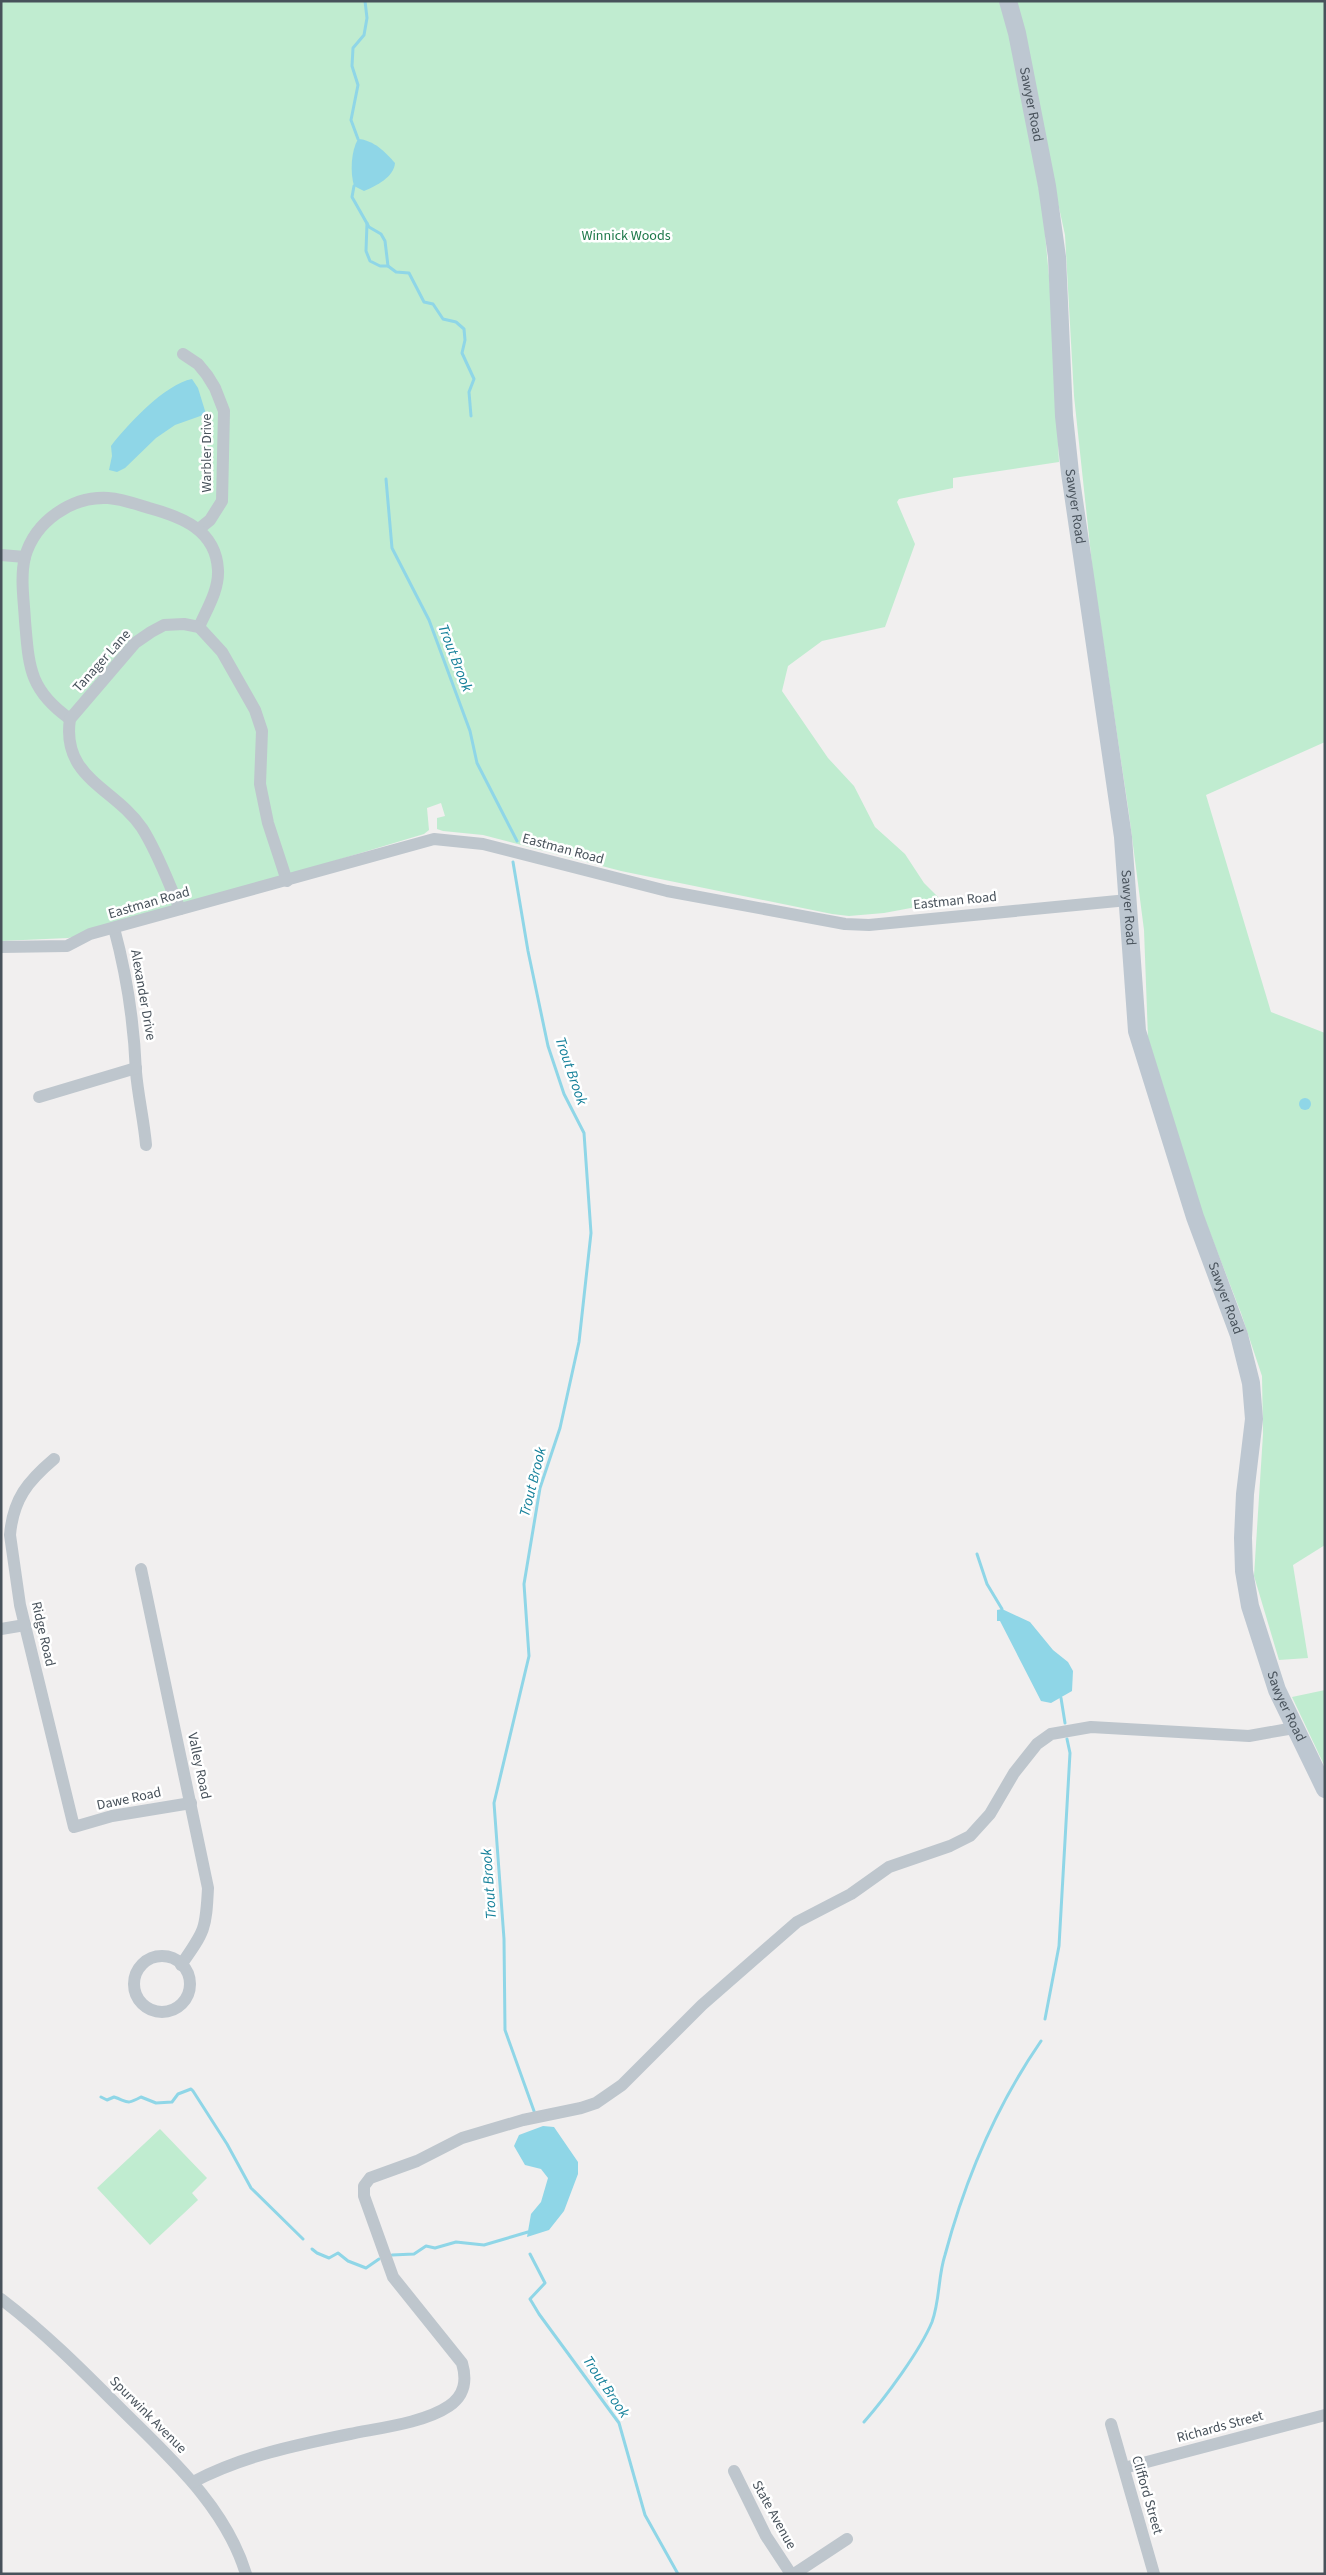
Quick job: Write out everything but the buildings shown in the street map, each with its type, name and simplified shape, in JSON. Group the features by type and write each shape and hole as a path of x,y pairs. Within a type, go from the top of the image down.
{"street":[{"name":"Sawyer Road","path":"1008,1 1017,33 1047,186 1057,257 1064,416 1070,473 1122,828 1133,996 1139,1043 1195,1217 1240,1335 1251,1383 1254,1418 1245,1494 1244,1571 1256,1630 1277,1690 1325,1789"},
{"name":"Warbler Drive","path":"183,354 198,364 207,375 215,388 224,411 222,501 210,520 199,529"},
{"path":"180,909 157,856 142,828 129,812 92,783 72,756 68,730 70,718 54,708 37,687 28,662 23,577 25,557 37,534 48,520 76,502 109,498 179,516 199,529 212,546 218,570 216,591 199,627 222,652 255,710 262,732 260,784 268,823 287,881"},
{"path":"1,555 25,557"},
{"name":"Tanager Lane","path":"70,718 136,643 151,632 164,625 184,624 199,627"},
{"name":"Eastman Road","path":"1,948 67,946 90,934 434,839 458,839 483,844 658,889 845,924 869,925 1070,904 1128,900"},
{"name":"Alexander Drive","path":"114,928 127,975 146,1145"},
{"path":"39,1097 136,1068"},
{"name":"Ridge Road","path":"54,1459 32,1478 16,1504 10,1524 10,1547 25,1625 74,1827"},
{"name":"Valley Road","path":"141,1569 208,1888 206,1923 203,1934 181,1965"},
{"path":"1,1629 25,1625"},
{"path":"193,2482 215,2470 282,2448 398,2425 435,2413 449,2406 464,2388 466,2376 462,2363 402,2291 389,2269 364,2196 364,2186 370,2178 417,2161 462,2138 523,2120 596,2103 622,2085 716,1992 797,1922 851,1894 890,1867 950,1846 970,1836 990,1814 1014,1773 1036,1744 1051,1734 1091,1727 1249,1736 1294,1728"},
{"name":"Dawe Road","path":"74,1827 136,1812 191,1803"},
{"path":"159,1957 168,1957 181,1965 187,1972 189,1991 178,2007 169,2011 158,2012 147,2008 137,1998 134,1986 136,1974 142,1965 159,1957"},
{"name":"Spurwink Avenue","path":"1,2299 87,2375 193,2482 225,2526 246,2574"},
{"name":"Richards Street","path":"1124,2468 1325,2415"},
{"name":"Clifford Street","path":"1111,2424 1154,2574"},
{"name":"State Avenue","path":"734,2471 766,2536 792,2574"},
{"path":"792,2574 847,2539"}],"green space":[{"name":"Winnick Woods","path":"1,1 1001,1 1012,37 1043,212 1051,298 1059,462 953,478 953,488 899,499 897,502 915,544 885,627 822,641 788,666 782,691 828,758 854,786 875,827 905,854 924,883 943,902 884,913 849,916 832,914 621,871 483,835 443,831 437,829 437,818 445,816 441,803 427,808 429,830 424,834 90,934 68,938 1,941"},
{"path":"1014,1 1325,1 1325,742 1206,795 1271,1012 1325,1033 1325,1545 1293,1565 1308,1658 1279,1660 1254,1576 1263,1434 1262,1376 1241,1313 1202,1212 1148,1038 1144,930 1129,814 1093,574 1074,396 1065,235"},
{"path":"1325,1690 1325,1767 1292,1697"},
{"path":"160,2129 207,2178 192,2193 198,2200 150,2245 97,2188"}],"water":[{"path":"358,139 374,144 395,163 388,177 379,184 364,191 354,186 352,174 353,155"},
{"path":"192,379 198,388 206,414 175,425 156,438 125,468 117,472 109,470 112,456 111,446 127,427 147,406 159,397 181,382"},
{"path":"1307,1098 1310,1099 1310,1109 1303,1110 1300,1109 1299,1102 1300,1099"},
{"path":"1002,1609 1030,1622 1053,1650 1068,1662 1073,1671 1072,1691 1051,1703 1041,1701 1000,1621 997,1621 997,1610"},
{"path":"543,2126 554,2127 578,2162 578,2174 564,2211 549,2230 527,2237 531,2214 541,2202 548,2178 541,2169 525,2165 514,2146 519,2135"}],"waterway":[{"path":"358,139 351,120 358,85 352,66 353,48 364,35 367,18 365,1"},
{"path":"354,186 352,197 369,227 381,234 385,241 388,266 396,272 409,273 424,302 433,304 443,319 456,322 464,329 465,340 462,353 474,379 469,392 471,416"},
{"path":"367,223 366,251 370,261 380,266 388,266"},
{"name":"Trout Brook","path":"386,479 392,548 429,620 470,731 477,763 517,841"},
{"name":"Trout Brook","path":"513,862 528,951 548,1046 564,1094 584,1133 591,1233 579,1342 560,1428 540,1488 524,1584 529,1656 494,1803 504,1939 505,2030 534,2111"},
{"path":"977,1554 987,1584 1002,1609"},
{"path":"1061,1698 1065,1723"},
{"path":"1045,2019 1059,1946 1070,1753 1067,1739"},
{"path":"864,2422 901,2374 932,2322 941,2271 962,2199 997,2117 1025,2065 1041,2041"},
{"path":"101,2097 107,2100 114,2097 128,2102 141,2097 156,2103 172,2102 178,2094 191,2089 227,2144 251,2188 303,2239"},
{"path":"392,2255 414,2254 426,2246 435,2248 456,2242 484,2245 528,2232"},
{"path":"312,2249 329,2258 338,2253 348,2261 366,2268 379,2259"},
{"name":"Trout Brook","path":"530,2254 545,2283 530,2299 619,2423 645,2515 678,2574"}]}
